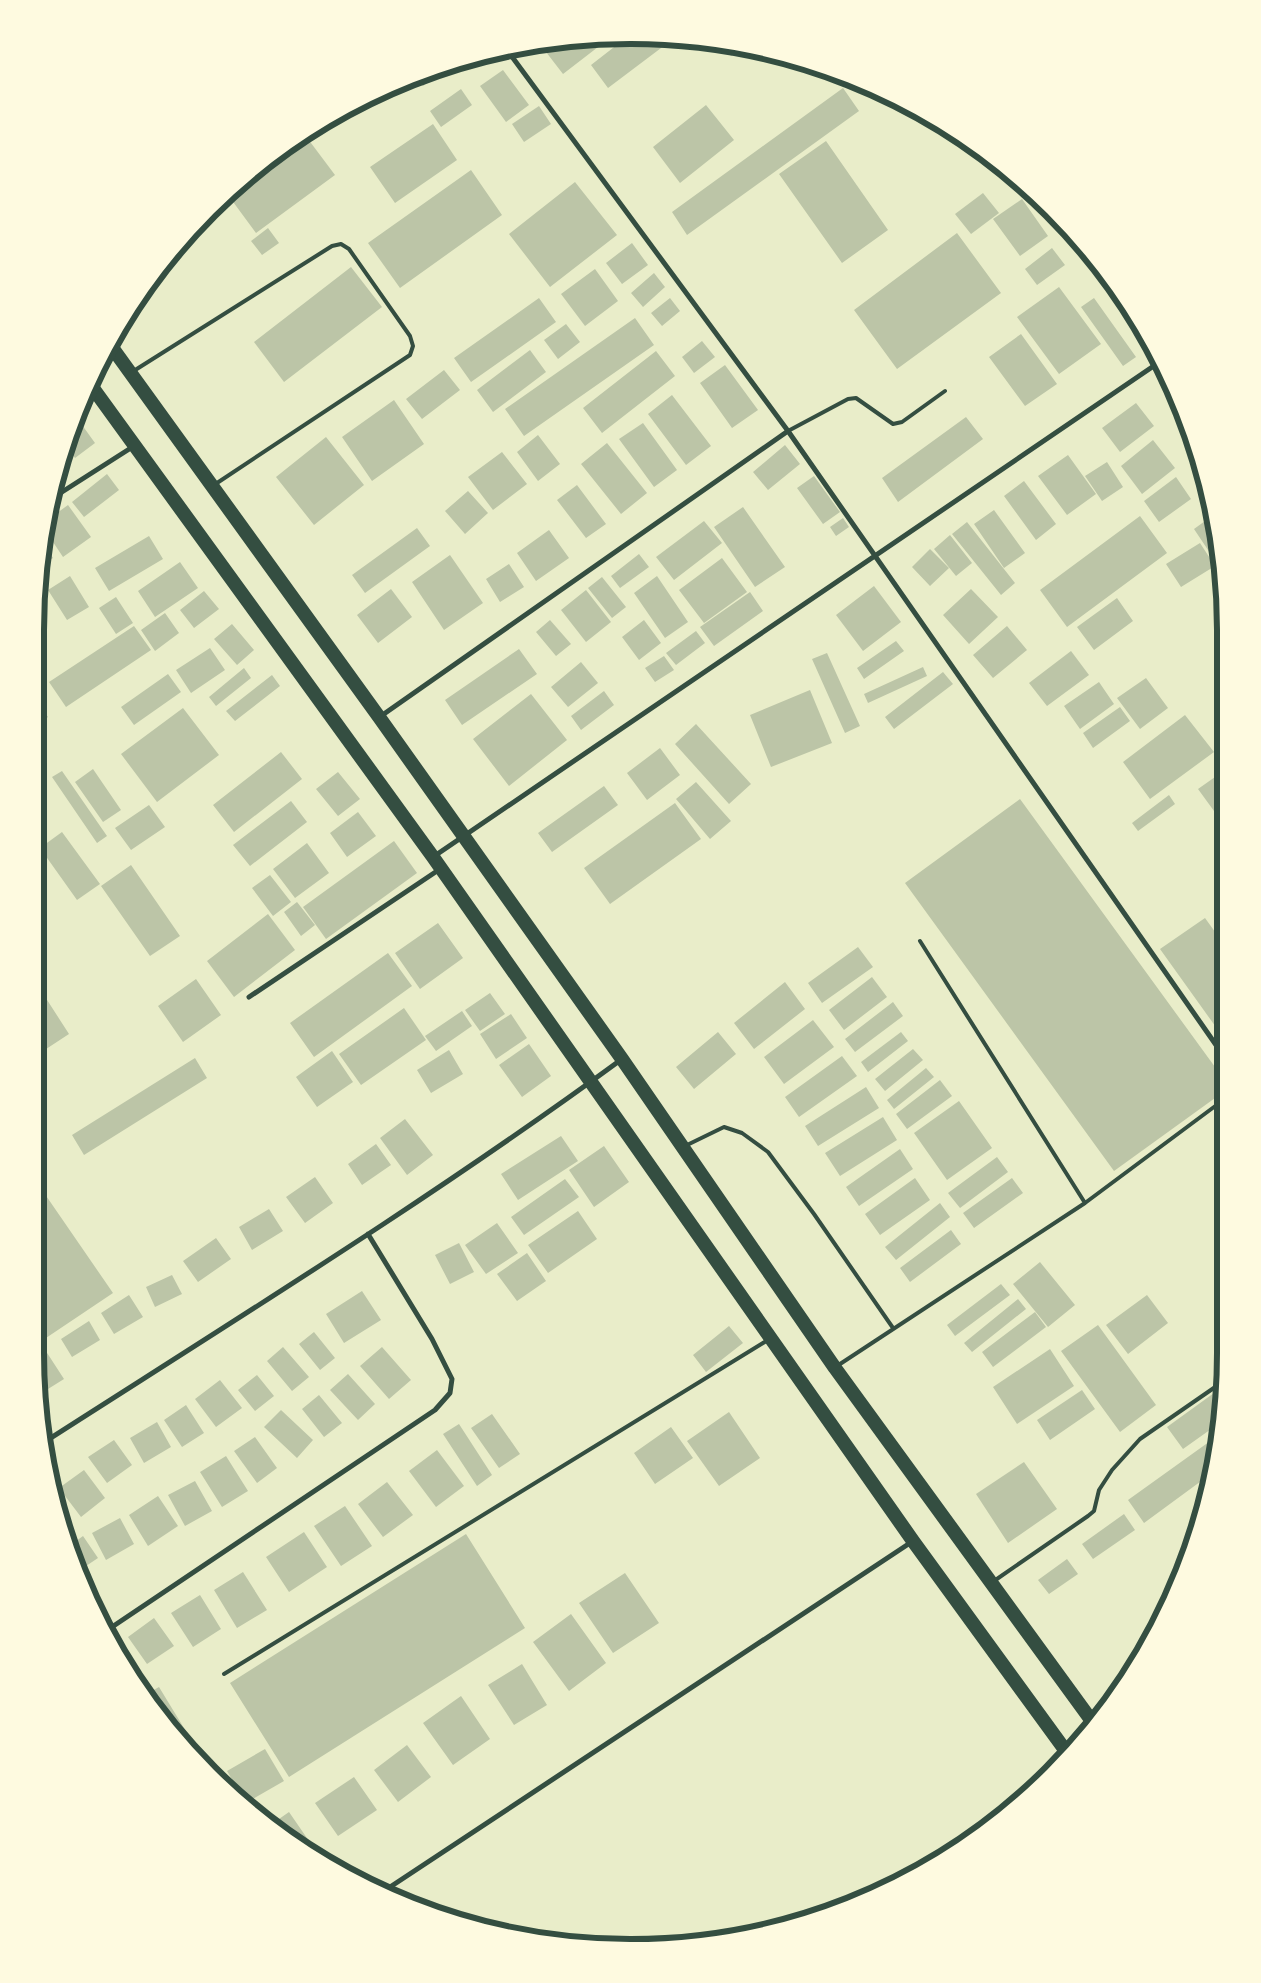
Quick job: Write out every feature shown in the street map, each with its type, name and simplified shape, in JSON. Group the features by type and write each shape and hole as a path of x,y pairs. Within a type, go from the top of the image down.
{"highway":[{"path":"115,351 379,717 622,1059 835,1368 1090,1718"},
{"path":"95,391 437,863 913,1541 1063,1748"}],"street":[{"path":"511,56 788,431 1217,1046"},
{"path":"249,997 437,863 463,836 1154,366"},
{"path":"379,717 788,431"},
{"path":"61,493 134,446"},
{"path":"50,1437 368,1234 524,1130 622,1059"},
{"path":"112,1627 436,1410 450,1393 452,1379 432,1339 368,1234"},
{"path":"389,1887 913,1541"}],"lane":[{"path":"130,374 332,246 341,244 349,249 410,336 413,346 410,355 212,487"},
{"path":"788,431 848,399 856,398 893,424 902,422 945,391"},
{"path":"920,941 1085,1203"},
{"path":"835,1368 892,1328 1085,1203 1217,1105"},
{"path":"682,1147 724,1127 742,1133 768,1152 814,1214 892,1328"},
{"path":"224,1674 771,1339"},
{"path":"991,1583 1094,1511 1099,1490 1112,1470 1140,1439 1216,1386"}],"building":[{"path":"618,44 665,45 608,88 591,65"},
{"path":"601,45 563,74 546,52 554,49"},
{"path":"503,70 529,105 506,122 480,86"},
{"path":"432,79 423,86 421,83"},
{"path":"843,88 859,111 687,235 672,212"},
{"path":"461,89 472,105 441,127 430,111"},
{"path":"706,105 734,140 680,183 653,147"},
{"path":"539,106 551,124 524,142 512,124"},
{"path":"433,124 457,160 395,203 370,167"},
{"path":"309,140 335,175 256,233 232,201 273,165"},
{"path":"826,141 888,230 842,263 779,174"},
{"path":"471,170 502,215 400,288 368,243"},
{"path":"575,182 617,235 550,287 509,234"},
{"path":"983,193 999,213 971,234 955,214"},
{"path":"1022,199 1048,236 1020,256 993,219"},
{"path":"268,228 279,243 262,255 251,241"},
{"path":"957,233 1001,293 897,369 854,310"},
{"path":"632,243 648,265 622,284 606,263"},
{"path":"1052,248 1065,265 1037,285 1025,269"},
{"path":"180,255 182,257 172,264"},
{"path":"351,267 382,307 284,382 254,342"},
{"path":"595,269 618,301 585,326 561,294"},
{"path":"654,273 665,287 643,307 631,293"},
{"path":"1059,287 1101,344 1059,374 1017,317"},
{"path":"539,298 556,322 471,382 454,358"},
{"path":"670,298 680,311 662,326 651,313"},
{"path":"1094,298 1136,357 1123,366 1081,307"},
{"path":"635,318 654,345 524,436 505,409"},
{"path":"566,324 580,342 558,359 544,340"},
{"path":"1021,334 1057,384 1025,406 989,357"},
{"path":"702,341 715,357 694,373 682,357"},
{"path":"530,350 546,372 493,412 477,390"},
{"path":"656,351 675,376 602,433 583,408"},
{"path":"725,365 758,410 732,428 700,383"},
{"path":"444,370 460,390 422,419 406,399"},
{"path":"1162,381 1167,393 1159,383"},
{"path":"672,395 711,446 686,465 648,414"},
{"path":"394,400 424,444 372,481 342,437"},
{"path":"1136,403 1154,426 1120,452 1102,428"},
{"path":"966,417 983,439 898,502 882,478"},
{"path":"643,423 677,470 654,487 619,439"},
{"path":"81,424 95,443 75,458 72,453"},
{"path":"538,435 560,464 538,481 517,452"},
{"path":"326,437 364,485 314,525 276,477"},
{"path":"1153,440 1175,468 1142,494 1121,466"},
{"path":"607,443 647,493 621,514 581,464"},
{"path":"785,445 800,464 768,490 753,472"},
{"path":"502,452 527,484 493,510 468,477"},
{"path":"1068,455 1096,494 1067,515 1038,476"},
{"path":"1107,462 1123,487 1102,501 1085,476"},
{"path":"107,474 119,490 84,517 72,502"},
{"path":"814,476 840,512 823,524 797,488"},
{"path":"1176,477 1191,499 1159,522 1144,501"},
{"path":"1024,481 1056,524 1036,540 1004,496"},
{"path":"577,485 606,524 586,538 557,500"},
{"path":"468,491 488,513 465,534 445,511"},
{"path":"68,505 91,537 63,557 51,539 55,514"},
{"path":"743,507 785,567 755,587 714,527"},
{"path":"994,510 1025,553 1004,568 974,524"},
{"path":"1140,516 1167,553 1067,627 1040,590"},
{"path":"843,518 849,527 836,536 830,527"},
{"path":"1207,520 1212,556 1194,529"},
{"path":"704,521 722,543 674,580 656,557"},
{"path":"967,522 1015,583 1001,595 952,534"},
{"path":"417,528 430,546 365,593 352,575"},
{"path":"549,530 569,558 536,581 517,553"},
{"path":"950,535 972,563 956,576 934,549"},
{"path":"149,536 163,559 109,591 95,568"},
{"path":"1200,543 1213,563 1213,567 1181,587 1166,564"},
{"path":"930,549 949,568 930,586 912,567"},
{"path":"49,553 53,558 48,561"},
{"path":"639,554 649,567 620,588 611,576"},
{"path":"450,555 483,603 444,630 412,582"},
{"path":"722,558 747,592 704,623 679,590"},
{"path":"180,562 198,588 155,617 138,591"},
{"path":"509,564 524,587 500,602 486,579"},
{"path":"70,576 89,607 67,620 48,590"},
{"path":"657,576 688,622 665,638 634,593"},
{"path":"602,577 626,607 612,618 588,588"},
{"path":"874,586 901,622 863,651 836,615"},
{"path":"391,589 412,617 378,643 357,615"},
{"path":"971,589 998,617 969,644 943,615"},
{"path":"586,590 611,622 586,642 561,610"},
{"path":"204,591 219,609 194,628 180,610"},
{"path":"750,592 763,611 714,646 700,627"},
{"path":"116,597 133,623 116,634 99,608"},
{"path":"1117,598 1133,621 1094,650 1077,627"},
{"path":"165,613 179,633 155,651 141,630"},
{"path":"550,620 571,644 556,656 536,632"},
{"path":"644,620 661,643 639,660 622,637"},
{"path":"232,624 254,650 237,665 214,639"},
{"path":"134,626 151,650 66,707 49,682"},
{"path":"1007,626 1027,650 993,678 973,655"},
{"path":"696,631 705,643 676,665 666,653"},
{"path":"896,641 904,651 864,679 857,668"},
{"path":"210,648 225,670 191,693 176,670"},
{"path":"519,649 537,674 462,725 445,700"},
{"path":"1071,651 1089,675 1047,706 1029,683"},
{"path":"827,653 860,726 845,733 812,659"},
{"path":"664,656 674,670 655,682 645,668"},
{"path":"581,662 598,683 568,707 551,687"},
{"path":"923,667 927,676 868,703 864,694"},
{"path":"244,668 251,678 216,706 209,697"},
{"path":"943,672 953,684 894,729 885,717"},
{"path":"168,674 181,692 134,725 121,707"},
{"path":"272,675 280,686 235,721 226,711"},
{"path":"1146,678 1168,708 1140,729 1117,698"},
{"path":"1099,682 1114,704 1080,729 1064,706"},
{"path":"810,690 832,743 771,767 750,715"},
{"path":"604,691 614,705 581,730 571,716"},
{"path":"531,694 567,740 509,786 473,739"},
{"path":"1120,707 1130,721 1093,748 1083,733"},
{"path":"183,708 219,755 157,802 121,754"},
{"path":"44,712 48,717 44,720"},
{"path":"1185,715 1214,752 1150,799 1123,762"},
{"path":"696,724 751,784 729,804 675,744"},
{"path":"660,748 680,775 647,800 627,773"},
{"path":"281,752 302,779 234,832 213,805"},
{"path":"93,769 121,810 103,822 75,782"},
{"path":"62,771 107,836 97,843 52,777"},
{"path":"338,772 360,799 338,816 316,789"},
{"path":"1215,777 1217,779 1217,809 1214,811 1198,789"},
{"path":"696,782 731,821 710,839 676,799"},
{"path":"604,786 618,805 552,852 538,833"},
{"path":"1169,795 1175,804 1138,831 1132,823"},
{"path":"1020,799 1217,1070 1217,1097 1114,1171 905,883"},
{"path":"291,801 307,822 250,866 233,845"},
{"path":"675,803 701,839 610,904 584,868"},
{"path":"149,805 165,827 131,850 115,828"},
{"path":"358,812 376,836 347,857 330,833"},
{"path":"62,832 100,884 77,900 44,854 44,845"},
{"path":"394,841 417,873 326,939 303,907"},
{"path":"307,843 329,873 295,898 273,869"},
{"path":"131,865 180,936 150,956 101,886"},
{"path":"270,875 291,902 273,916 252,888"},
{"path":"297,902 315,925 301,936 284,912"},
{"path":"268,914 295,950 234,997 207,961"},
{"path":"1205,918 1217,935 1217,1029 1160,949"},
{"path":"438,923 463,958 420,989 395,953"},
{"path":"858,947 873,967 822,1003 808,983"},
{"path":"388,953 412,986 314,1057 290,1023"},
{"path":"872,977 887,997 844,1030 829,1010"},
{"path":"196,979 221,1015 183,1042 158,1006"},
{"path":"785,982 805,1009 754,1049 734,1023"},
{"path":"490,993 505,1014 480,1031 465,1010"},
{"path":"44,995 69,1034 44,1050"},
{"path":"893,1002 903,1016 855,1052 845,1039"},
{"path":"404,1008 426,1040 361,1085 339,1054"},
{"path":"462,1011 472,1026 436,1051 425,1036"},
{"path":"511,1014 527,1038 496,1059 480,1034"},
{"path":"813,1020 834,1047 784,1084 764,1057"},
{"path":"718,1032 736,1054 694,1089 676,1067"},
{"path":"901,1032 908,1041 868,1072 861,1062"},
{"path":"529,1044 551,1076 522,1097 499,1065"},
{"path":"913,1049 923,1060 885,1091 875,1079"},
{"path":"449,1050 463,1074 431,1093 417,1070"},
{"path":"332,1051 353,1082 317,1107 296,1077"},
{"path":"842,1056 857,1076 799,1117 785,1097"},
{"path":"195,1058 207,1078 84,1155 72,1135"},
{"path":"926,1068 934,1077 894,1109 887,1100"},
{"path":"940,1080 952,1096 907,1129 896,1114"},
{"path":"866,1087 879,1108 818,1146 805,1126"},
{"path":"959,1101 992,1148 947,1180 914,1133"},
{"path":"883,1117 897,1140 840,1176 825,1153"},
{"path":"405,1119 433,1155 407,1175 380,1138"},
{"path":"561,1136 578,1161 518,1200 501,1174"},
{"path":"376,1144 391,1165 362,1185 348,1164"},
{"path":"604,1146 629,1182 594,1207 569,1170"},
{"path":"900,1149 913,1169 859,1206 846,1187"},
{"path":"997,1157 1008,1172 960,1208 948,1193"},
{"path":"315,1177 333,1203 305,1223 286,1197"},
{"path":"915,1178 930,1200 880,1235 865,1214"},
{"path":"1012,1178 1023,1193 974,1228 963,1213"},
{"path":"565,1179 579,1197 524,1235 511,1217"},
{"path":"44,1193 113,1293 44,1339"},
{"path":"940,1203 950,1217 896,1260 885,1247"},
{"path":"269,1209 283,1231 252,1250 239,1227"},
{"path":"578,1211 597,1239 548,1273 528,1245"},
{"path":"497,1223 518,1253 486,1274 465,1245"},
{"path":"951,1230 961,1244 910,1282 900,1268"},
{"path":"216,1238 231,1259 198,1282 183,1261"},
{"path":"459,1243 474,1272 450,1284 435,1255"},
{"path":"527,1253 546,1281 517,1301 497,1274"},
{"path":"1040,1262 1075,1305 1048,1327 1013,1284"},
{"path":"172,1275 182,1294 155,1307 146,1287"},
{"path":"1001,1284 1010,1295 955,1336 947,1325"},
{"path":"362,1291 381,1320 344,1343 326,1314"},
{"path":"129,1295 143,1317 114,1334 101,1313"},
{"path":"1147,1295 1168,1323 1128,1354 1106,1325"},
{"path":"1018,1299 1026,1309 972,1352 964,1343"},
{"path":"1035,1312 1046,1327 993,1367 982,1352"},
{"path":"89,1321 100,1340 72,1357 61,1339"},
{"path":"1098,1325 1156,1405 1120,1432 1061,1351"},
{"path":"729,1326 743,1343 706,1372 693,1355"},
{"path":"314,1332 335,1358 320,1370 299,1344"},
{"path":"283,1347 309,1377 292,1391 267,1361"},
{"path":"382,1347 411,1380 389,1399 360,1366"},
{"path":"44,1348 64,1379 45,1391"},
{"path":"1050,1349 1074,1386 1017,1424 993,1387"},
{"path":"348,1374 375,1404 358,1420 330,1390"},
{"path":"257,1375 274,1396 255,1411 238,1390"},
{"path":"220,1380 242,1408 216,1427 195,1399"},
{"path":"1082,1390 1095,1409 1050,1440 1037,1420"},
{"path":"1214,1393 1216,1395 1212,1428 1183,1449 1167,1427"},
{"path":"319,1395 342,1423 324,1437 302,1409"},
{"path":"186,1405 204,1433 182,1447 164,1420"},
{"path":"281,1410 313,1440 297,1458 264,1427"},
{"path":"729,1412 760,1458 719,1486 687,1441"},
{"path":"492,1414 520,1454 499,1468 471,1428"},
{"path":"157,1422 171,1447 144,1463 130,1438"},
{"path":"459,1424 492,1475 477,1486 443,1434"},
{"path":"671,1427 693,1458 655,1484 634,1453"},
{"path":"255,1437 277,1468 257,1483 234,1451"},
{"path":"114,1440 132,1465 107,1483 88,1457"},
{"path":"1210,1441 1203,1480 1144,1523 1128,1500"},
{"path":"437,1450 464,1486 436,1507 409,1471"},
{"path":"226,1456 248,1491 222,1507 200,1472"},
{"path":"1024,1462 1057,1509 1008,1543 976,1494"},
{"path":"84,1470 105,1498 81,1517 60,1487"},
{"path":"195,1481 212,1511 185,1526 168,1495"},
{"path":"387,1482 413,1515 383,1537 358,1504"},
{"path":"158,1496 178,1526 148,1546 129,1515"},
{"path":"345,1506 372,1546 341,1566 314,1526"},
{"path":"1124,1514 1135,1530 1093,1559 1082,1544"},
{"path":"120,1518 134,1544 106,1560 92,1533"},
{"path":"304,1532 327,1567 289,1592 266,1557"},
{"path":"466,1534 525,1628 289,1777 230,1683"},
{"path":"83,1536 98,1558 84,1567 75,1542"},
{"path":"1067,1559 1078,1574 1049,1594 1038,1580"},
{"path":"243,1572 267,1610 237,1628 214,1590"},
{"path":"625,1573 659,1623 613,1653 579,1603"},
{"path":"200,1595 221,1629 193,1647 171,1613"},
{"path":"571,1614 606,1663 569,1691 533,1642"},
{"path":"154,1618 174,1646 147,1664 128,1637"},
{"path":"522,1664 547,1705 514,1725 488,1685"},
{"path":"159,1687 187,1733 185,1734 152,1691"},
{"path":"461,1696 490,1739 453,1765 423,1723"},
{"path":"407,1745 431,1777 398,1802 374,1770"},
{"path":"265,1749 284,1781 251,1800 236,1786 227,1771"},
{"path":"354,1777 377,1810 338,1836 315,1803"},
{"path":"289,1812 311,1844 305,1840 277,1821"}]}
